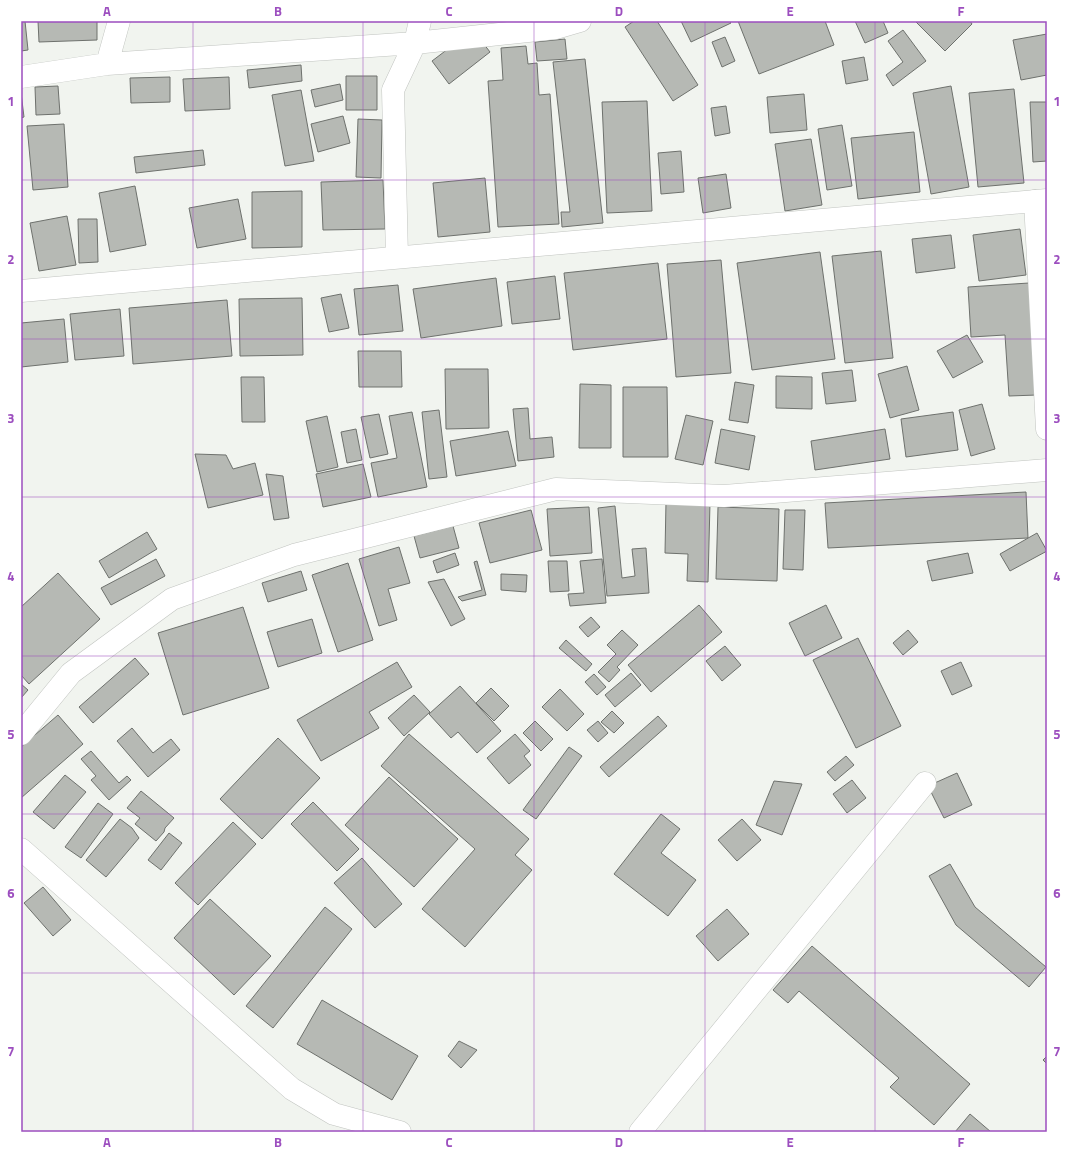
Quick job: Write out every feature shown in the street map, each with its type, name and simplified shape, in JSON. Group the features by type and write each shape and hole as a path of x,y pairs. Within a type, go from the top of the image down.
{"street":[{"path":"107,64 120,21"},
{"path":"397,257 393,90 415,43 420,21"},
{"path":"21,77 107,64 415,43 556,28 580,21"},
{"path":"21,291 1041,200 1047,429"},
{"path":"21,734 71,673 172,599 294,555 556,489 724,496 1047,470"},
{"path":"640,1132 925,783"},
{"path":"21,849 292,1089 334,1114 400,1132"}],"building":[{"path":"21,21 25,21 28,50 21,51"},
{"path":"38,21 97,21 97,40 39,42"},
{"path":"634,21 657,21 698,85 673,101 625,27"},
{"path":"681,21 729,21 731,23 691,42"},
{"path":"738,21 825,21 834,45 759,74"},
{"path":"855,21 883,21 888,33 865,43"},
{"path":"915,21 970,21 972,24 945,51"},
{"path":"473,30 490,52 449,84 432,61"},
{"path":"903,30 926,61 893,86 886,75 903,62 888,41"},
{"path":"1047,34 1047,75 1021,80 1013,40"},
{"path":"725,37 735,61 722,67 712,42"},
{"path":"565,39 567,59 537,61 535,42"},
{"path":"526,46 528,64 537,63 539,95 550,94 559,224 498,227 488,81 503,80 501,48"},
{"path":"864,57 868,80 846,84 842,61"},
{"path":"585,59 603,223 562,227 561,212 570,212 553,62"},
{"path":"301,65 302,81 249,88 247,70"},
{"path":"346,76 377,76 377,110 346,110"},
{"path":"170,77 170,102 131,103 130,78"},
{"path":"229,77 230,109 185,111 183,79"},
{"path":"340,84 343,100 315,107 311,90"},
{"path":"58,86 60,114 36,115 35,87"},
{"path":"951,86 969,187 931,194 913,93"},
{"path":"1014,89 1024,183 978,187 969,93"},
{"path":"301,90 314,161 285,166 272,95"},
{"path":"21,93 24,117 21,118"},
{"path":"804,94 807,130 770,133 767,97"},
{"path":"647,101 652,211 607,213 602,102"},
{"path":"1030,102 1047,102 1047,161 1033,162"},
{"path":"726,106 730,133 715,136 711,108"},
{"path":"343,116 350,143 318,152 311,124"},
{"path":"358,119 382,120 381,178 356,177"},
{"path":"64,124 68,187 33,190 27,126"},
{"path":"842,125 852,186 827,190 818,129"},
{"path":"914,132 920,192 858,199 851,138"},
{"path":"811,139 822,205 785,211 775,144"},
{"path":"203,150 205,165 136,173 134,157"},
{"path":"681,151 684,192 661,194 658,153"},
{"path":"726,174 731,208 703,213 698,178"},
{"path":"485,178 490,232 438,237 433,183"},
{"path":"383,180 385,229 323,230 321,182"},
{"path":"135,186 146,245 110,252 99,193"},
{"path":"302,191 302,247 252,248 252,192"},
{"path":"238,199 246,239 197,248 189,208"},
{"path":"67,216 76,265 39,271 30,223"},
{"path":"78,219 97,219 98,262 79,263"},
{"path":"1020,229 1026,275 979,281 973,235"},
{"path":"951,235 955,268 916,273 912,239"},
{"path":"881,251 893,358 845,363 832,256"},
{"path":"820,252 835,359 752,370 737,263"},
{"path":"721,260 731,373 676,377 667,264"},
{"path":"658,263 667,339 573,350 564,273"},
{"path":"555,276 560,319 512,324 507,282"},
{"path":"496,278 502,326 421,338 413,289"},
{"path":"1029,283 1037,395 1009,396 1005,335 971,337 968,287"},
{"path":"398,285 403,331 359,335 354,289"},
{"path":"341,294 349,328 329,332 321,298"},
{"path":"302,298 303,355 240,356 239,299"},
{"path":"227,300 232,356 133,364 129,308"},
{"path":"120,309 124,356 75,360 70,314"},
{"path":"64,319 68,362 21,367 21,323"},
{"path":"967,335 983,362 953,378 937,351"},
{"path":"358,351 401,351 402,387 359,387"},
{"path":"907,366 919,410 890,418 878,374"},
{"path":"445,369 488,369 489,428 446,429"},
{"path":"852,370 856,401 826,404 822,373"},
{"path":"776,376 812,377 812,409 776,408"},
{"path":"241,377 264,377 265,422 242,422"},
{"path":"735,382 754,385 748,423 729,420"},
{"path":"580,384 611,385 611,448 579,448"},
{"path":"623,387 667,387 668,457 623,457"},
{"path":"982,404 995,449 971,456 959,410"},
{"path":"528,408 530,439 552,437 554,457 518,461 513,409"},
{"path":"439,410 447,477 429,479 422,412"},
{"path":"412,412 427,487 378,497 371,463 397,458 389,416"},
{"path":"953,412 958,450 906,457 901,419"},
{"path":"379,414 388,454 370,458 361,417"},
{"path":"686,415 713,421 703,465 675,459"},
{"path":"327,416 338,467 317,472 306,421"},
{"path":"356,429 362,460 347,463 341,432"},
{"path":"721,429 755,436 749,470 715,463"},
{"path":"885,429 890,459 815,470 811,441"},
{"path":"508,431 516,466 456,476 450,441"},
{"path":"195,454 226,455 233,469 255,463 263,495 208,508"},
{"path":"363,464 371,497 323,507 316,474"},
{"path":"266,474 283,476 289,518 274,520"},
{"path":"1026,492 1028,538 828,548 825,503"},
{"path":"666,502 710,503 708,582 687,581 688,554 665,553"},
{"path":"615,506 622,578 635,576 632,549 646,548 649,593 607,596 598,508"},
{"path":"589,507 592,553 550,556 547,509"},
{"path":"718,507 779,509 777,581 716,579"},
{"path":"531,510 542,550 490,563 479,523"},
{"path":"785,510 805,510 803,570 783,569"},
{"path":"453,526 459,548 420,558 414,536"},
{"path":"147,532 157,549 109,578 99,561"},
{"path":"1037,533 1047,551 1010,571 1000,554"},
{"path":"399,547 410,583 388,589 397,620 379,626 359,559"},
{"path":"455,553 459,565 437,573 433,561"},
{"path":"968,553 973,573 932,581 927,561"},
{"path":"156,559 165,576 111,605 101,588"},
{"path":"602,559 606,603 570,606 568,594 584,593 580,561"},
{"path":"477,561 486,595 462,601 458,597 482,590 474,562"},
{"path":"548,561 567,561 569,591 550,592"},
{"path":"348,563 373,640 338,652 312,575"},
{"path":"301,571 307,590 268,602 262,583"},
{"path":"58,573 100,619 29,684 21,675 21,607"},
{"path":"501,574 527,575 526,592 501,590"},
{"path":"444,579 465,619 451,626 428,582"},
{"path":"699,605 722,632 651,692 628,665"},
{"path":"826,605 842,638 805,656 789,623"},
{"path":"243,607 269,688 183,715 158,633"},
{"path":"591,617 600,627 588,637 579,627"},
{"path":"312,619 322,653 278,667 267,632"},
{"path":"622,630 638,645 617,667 620,670 609,682 598,672 616,654 607,645"},
{"path":"908,630 918,642 903,655 893,643"},
{"path":"858,638 901,726 856,748 813,660"},
{"path":"566,640 592,664 586,671 559,648"},
{"path":"725,646 741,665 722,681 706,661"},
{"path":"135,658 149,674 93,723 79,707"},
{"path":"397,662 412,687 369,712 379,728 321,761 297,720"},
{"path":"961,662 972,686 952,695 941,671"},
{"path":"631,673 641,685 615,707 605,695"},
{"path":"594,674 606,687 597,695 585,682"},
{"path":"21,684 28,690 21,698"},
{"path":"460,686 501,731 477,753 458,732 451,738 429,714"},
{"path":"491,688 509,706 494,721 476,703"},
{"path":"560,689 584,714 567,731 542,707"},
{"path":"414,695 430,712 404,736 388,718"},
{"path":"612,711 624,723 614,733 601,722"},
{"path":"58,715 83,744 21,798 21,747"},
{"path":"658,716 667,726 609,777 600,767"},
{"path":"535,721 553,739 541,751 523,733"},
{"path":"598,721 608,733 598,742 587,730"},
{"path":"132,728 153,753 171,739 180,750 148,777 117,741"},
{"path":"409,734 529,839 515,855 532,870 465,947 422,909 475,849 381,766"},
{"path":"515,734 530,751 524,756 531,765 509,784 487,758"},
{"path":"278,738 320,778 262,839 220,799"},
{"path":"569,747 582,756 536,819 523,810"},
{"path":"91,751 119,783 127,776 131,780 109,800 91,780 96,776 81,759"},
{"path":"846,756 854,765 835,781 827,772"},
{"path":"957,773 972,805 944,818 928,786"},
{"path":"65,775 86,792 54,829 33,812"},
{"path":"389,777 458,839 414,887 345,825"},
{"path":"852,780 866,798 847,813 833,794"},
{"path":"774,781 802,784 782,835 756,825"},
{"path":"141,791 174,818 156,841 135,824 140,818 127,808"},
{"path":"313,802 359,849 337,871 291,824"},
{"path":"98,803 113,814 81,858 65,847"},
{"path":"661,814 680,829 661,853 696,880 668,916 614,874"},
{"path":"120,819 132,828 139,838 106,877 86,860"},
{"path":"742,819 761,840 737,861 718,840"},
{"path":"233,822 256,844 198,905 175,883"},
{"path":"169,833 182,843 161,870 148,860"},
{"path":"362,858 402,904 375,928 334,883"},
{"path":"950,864 975,907 1046,967 1029,987 956,925 929,876"},
{"path":"43,887 71,920 53,936 24,903"},
{"path":"210,899 271,956 234,995 174,938"},
{"path":"325,907 352,929 273,1028 246,1006"},
{"path":"727,909 749,934 718,961 696,936"},
{"path":"812,946 970,1084 934,1125 890,1087 899,1078 799,991 788,1003 773,990"},
{"path":"322,1000 418,1056 392,1100 297,1044"},
{"path":"459,1041 477,1050 461,1068 448,1056"},
{"path":"1047,1056 1047,1064 1043,1060"},
{"path":"970,1114 991,1132 955,1132"}]}
